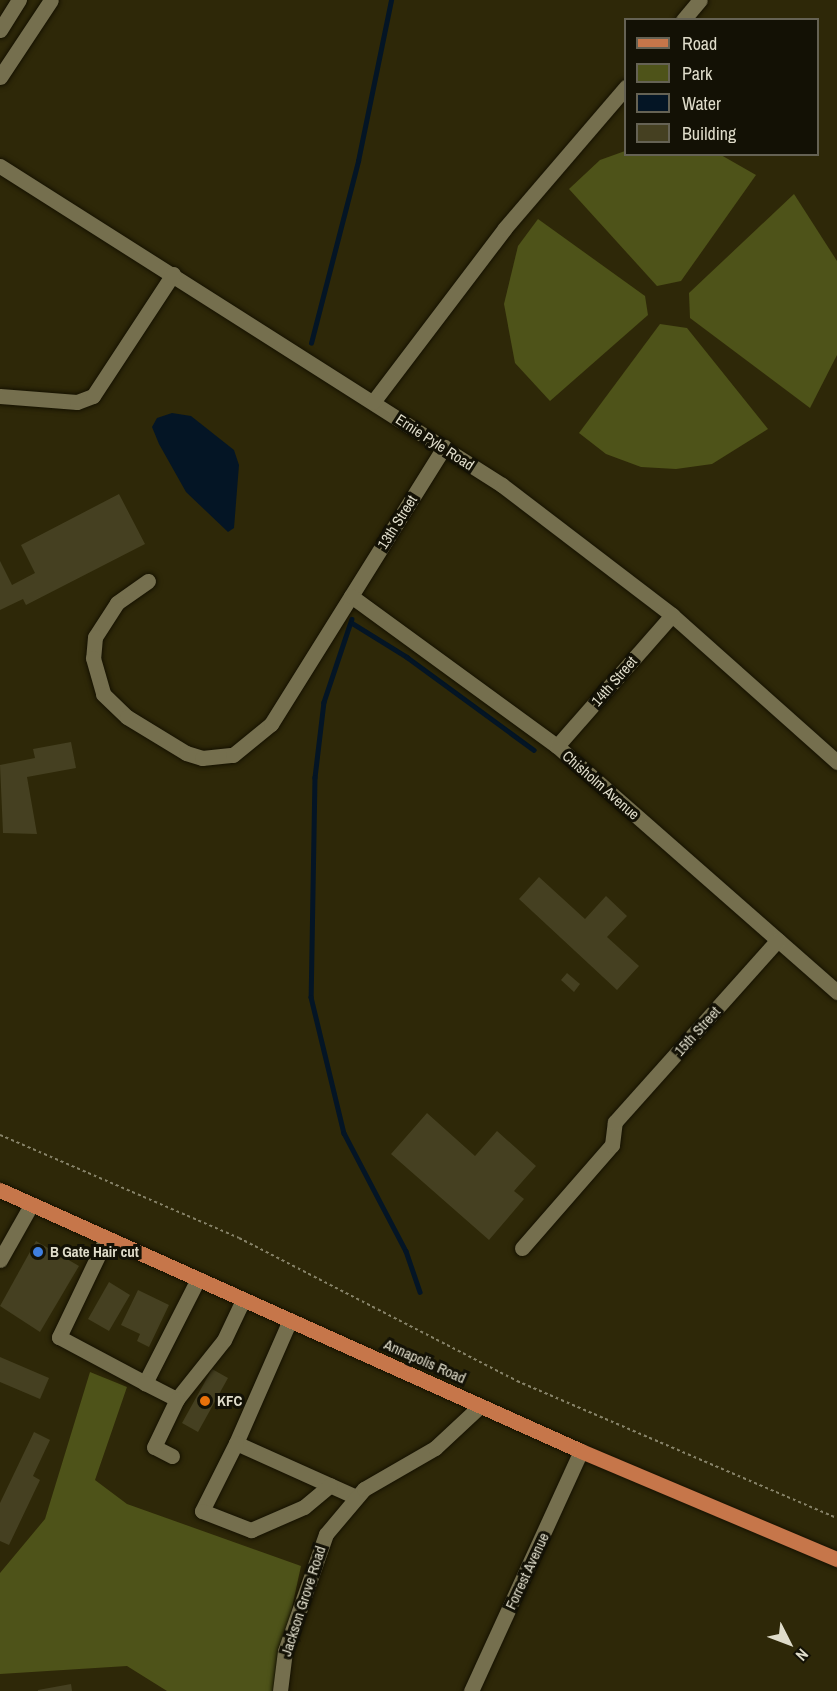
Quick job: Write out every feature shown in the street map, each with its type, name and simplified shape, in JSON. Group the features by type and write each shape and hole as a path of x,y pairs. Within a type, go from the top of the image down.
{"main road":[{"name":"Annapolis Road","path":"0,1190 581,1451 837,1559"}],"street":[{"path":"0,30 19,0"},
{"path":"0,76 51,0"},
{"path":"685,18 700,0"},
{"path":"373,402 505,228 624,89"},
{"name":"Ernie Pyle Road","path":"0,166 444,447 569,534 672,615 837,762"},
{"path":"0,396 77,402 93,396 173,274"},
{"name":"13th Street","path":"148,581 117,603 104,620 93,658 103,694 128,717 171,746 202,758 233,755 258,740 444,447"},
{"name":"Chisholm Avenue","path":"351,596 556,746 837,992"},
{"name":"14th Street","path":"556,746 672,615"},
{"name":"15th Street","path":"522,1248 612,1145 615,1122 778,940"},
{"path":"0,1260 31,1205"},
{"path":"106,1239 59,1337 177,1399"},
{"path":"145,1383 198,1279"},
{"path":"172,1456 154,1447 177,1399 224,1340 243,1300"},
{"path":"290,1320 236,1443 202,1511 251,1530 304,1507 330,1485"},
{"name":"Jackson Grove Road","path":"280,1691 285,1652 313,1565 326,1534 356,1497 435,1448 480,1406"},
{"path":"236,1443 356,1497"},
{"name":"Forrest Avenue","path":"471,1691 581,1451"}],"path":[{"path":"0,1135 239,1238 517,1381 837,1518"}],"green space":[{"path":"624,151 624,156 723,156 756,175 681,281 657,286 569,189 600,160"},
{"path":"794,194 837,261 837,355 810,408 690,318 689,293"},
{"path":"538,219 645,296 648,315 550,401 515,363 504,304 518,246"},
{"path":"660,324 687,328 768,429 712,464 676,469 641,467 606,454 579,433"},
{"path":"90,1372 127,1387 95,1480 127,1504 301,1566 274,1691 167,1691 127,1666 0,1674 0,1573 45,1519"}],"water":[{"path":"172,413 191,416 234,450 239,465 234,528 228,532 186,492 159,444 152,427 157,418"}],"building":[{"path":"119,494 145,544 26,605 23,599 0,610 0,561 12,585 35,573 21,545"},
{"path":"71,742 76,768 27,777 37,834 3,833 0,765 35,758 33,749"},
{"path":"539,877 585,919 606,896 627,916 607,937 639,966 617,990 519,899"},
{"path":"567,973 580,984 574,992 561,980"},
{"path":"427,1113 475,1156 497,1131 536,1166 514,1191 524,1199 489,1240 391,1154"},
{"path":"36,1241 79,1266 40,1332 0,1306"},
{"path":"109,1282 130,1295 109,1331 88,1319"},
{"path":"138,1290 169,1305 149,1347 137,1341 140,1334 121,1325"},
{"path":"0,1357 49,1378 40,1399 0,1382"},
{"name":"KFC","path":"212,1369 228,1378 198,1432 182,1423"},
{"path":"34,1432 50,1440 33,1476 40,1480 9,1545 0,1541 0,1503"},
{"path":"71,1684 72,1691 38,1691 38,1690"}],"waterway":[{"path":"311,343 358,161 391,0"},
{"path":"352,619 324,702 315,777 311,997 344,1133 406,1251 420,1292"},
{"path":"352,623 407,657 534,750"}],"place":[{"name":"B Gate Hair cut","path":"38,1252"},
{"name":"KFC","path":"205,1401"}]}
